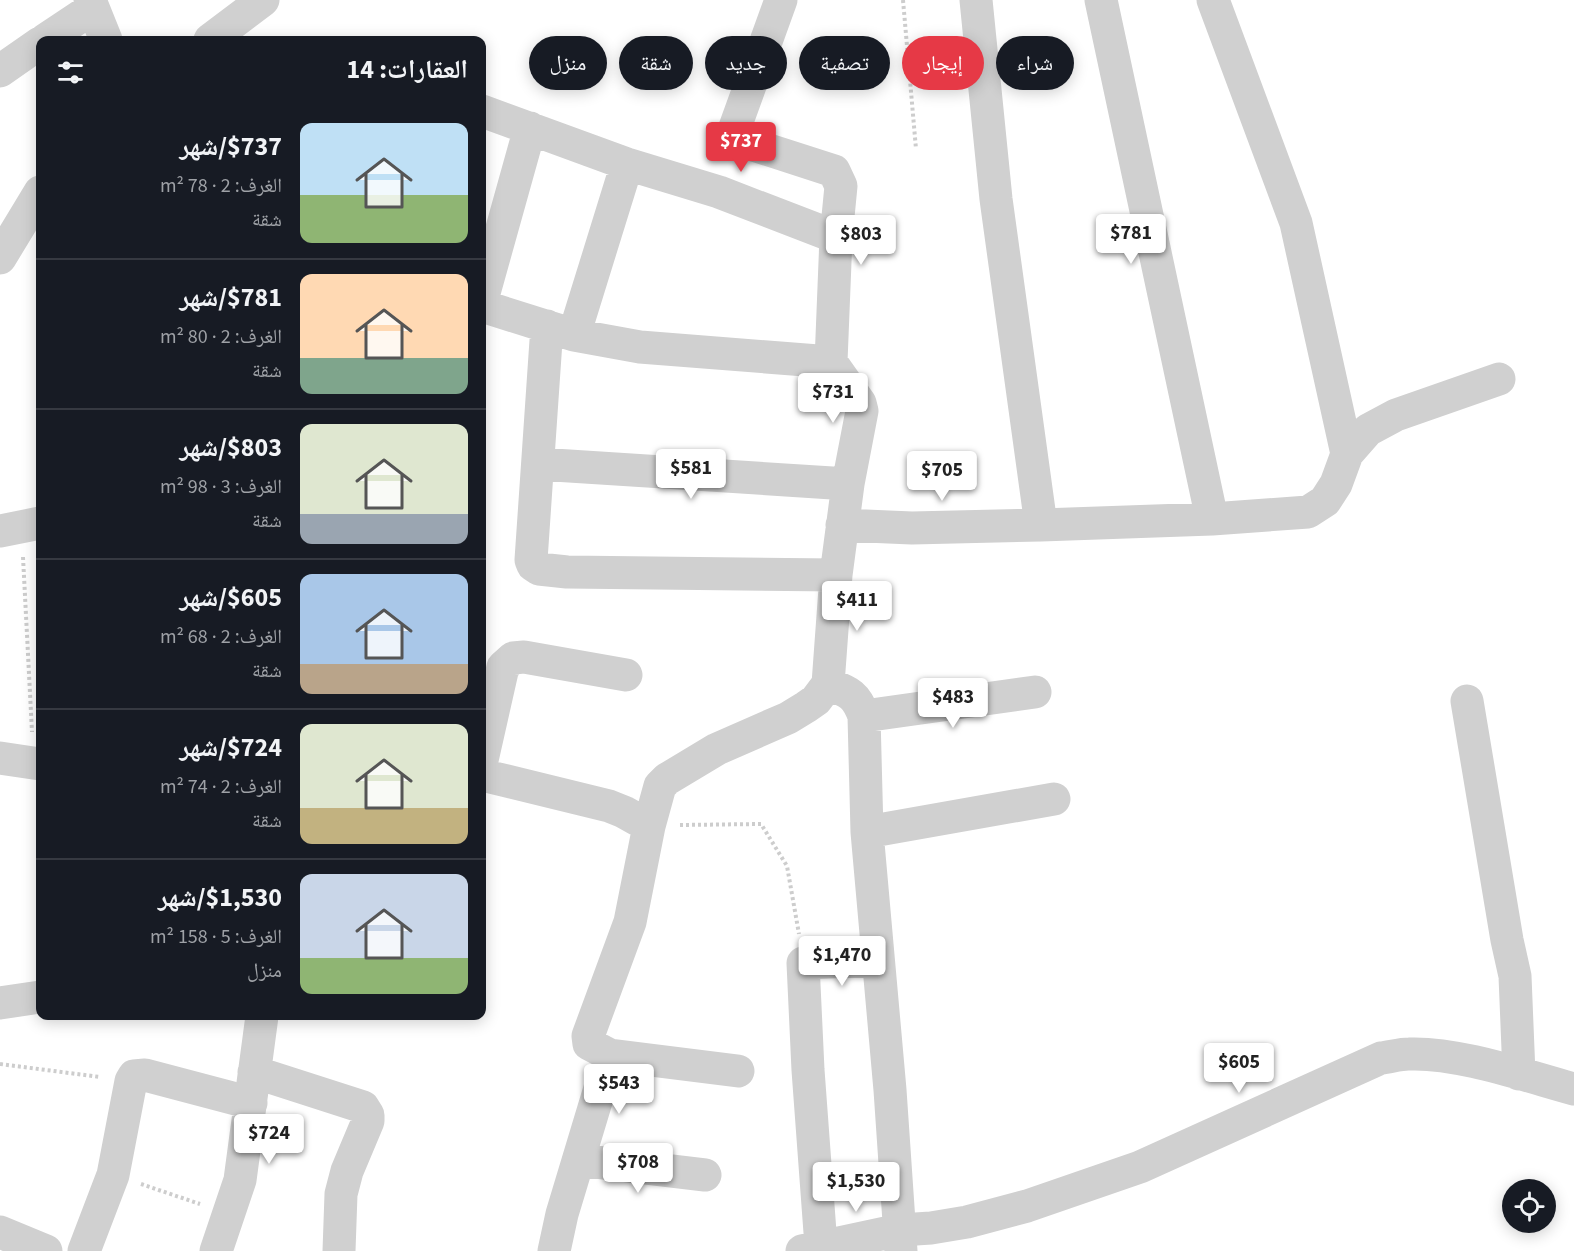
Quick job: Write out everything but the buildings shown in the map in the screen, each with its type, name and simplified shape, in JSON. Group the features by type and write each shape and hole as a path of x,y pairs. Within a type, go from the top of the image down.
{"street":[{"path":"215,36 263,0"},
{"path":"738,1071 610,1055 589,1044 588,1036 630,922 649,826 660,786 717,749 788,718 816,700 828,684 836,575 861,407 831,362 836,237 841,186 834,171 738,140 734,136 734,130 782,0"},
{"path":"976,0 996,199 1041,525"},
{"path":"1101,0 1212,519"},
{"path":"1213,0 1296,223 1347,454"},
{"path":"50,36 91,4 104,36"},
{"path":"0,71 36,46"},
{"path":"486,112 627,164 719,192 836,237"},
{"path":"486,286 530,128"},
{"path":"627,164 560,331 538,464 531,560 533,565 539,569 567,572 836,575"},
{"path":"0,258 36,204"},
{"path":"486,307 560,331 640,347 831,362"},
{"path":"842,525 912,528 1041,525 1212,519 1308,512 1325,501 1336,484 1347,454 1368,430 1396,415 1499,379"},
{"path":"538,464 848,484"},
{"path":"486,742 503,667 513,658 524,657 626,675"},
{"path":"828,684 849,692 859,703 864,716 867,832 901,1240"},
{"path":"864,716 1035,692"},
{"path":"1467,701 1515,976 1519,1074"},
{"path":"0,758 36,764"},
{"path":"486,776 609,806 649,826"},
{"path":"867,832 1054,799"},
{"path":"879,960 803,963 812,1248 901,1240 931,1228 967,1222 1027,1206 1088,1186 1140,1167 1381,1058 1409,1054 1438,1055 1574,1089"},
{"path":"0,1003 36,998"},
{"path":"216,1251 240,1180 261,1020"},
{"path":"554,1251 610,1055"},
{"path":"84,1251 113,1175 130,1081 134,1076 145,1075 252,1088 363,1107 367,1111 368,1120 347,1172 341,1194 339,1251"},
{"path":"579,1160 705,1175"},
{"path":"0,1233 38,1249"}],"path":[{"path":"903,0 916,149"},
{"path":"21,526 36,749"},
{"path":"649,826 761,824 788,866 803,963"},
{"path":"0,1064 130,1081"},
{"path":"113,1175 229,1214"}]}
